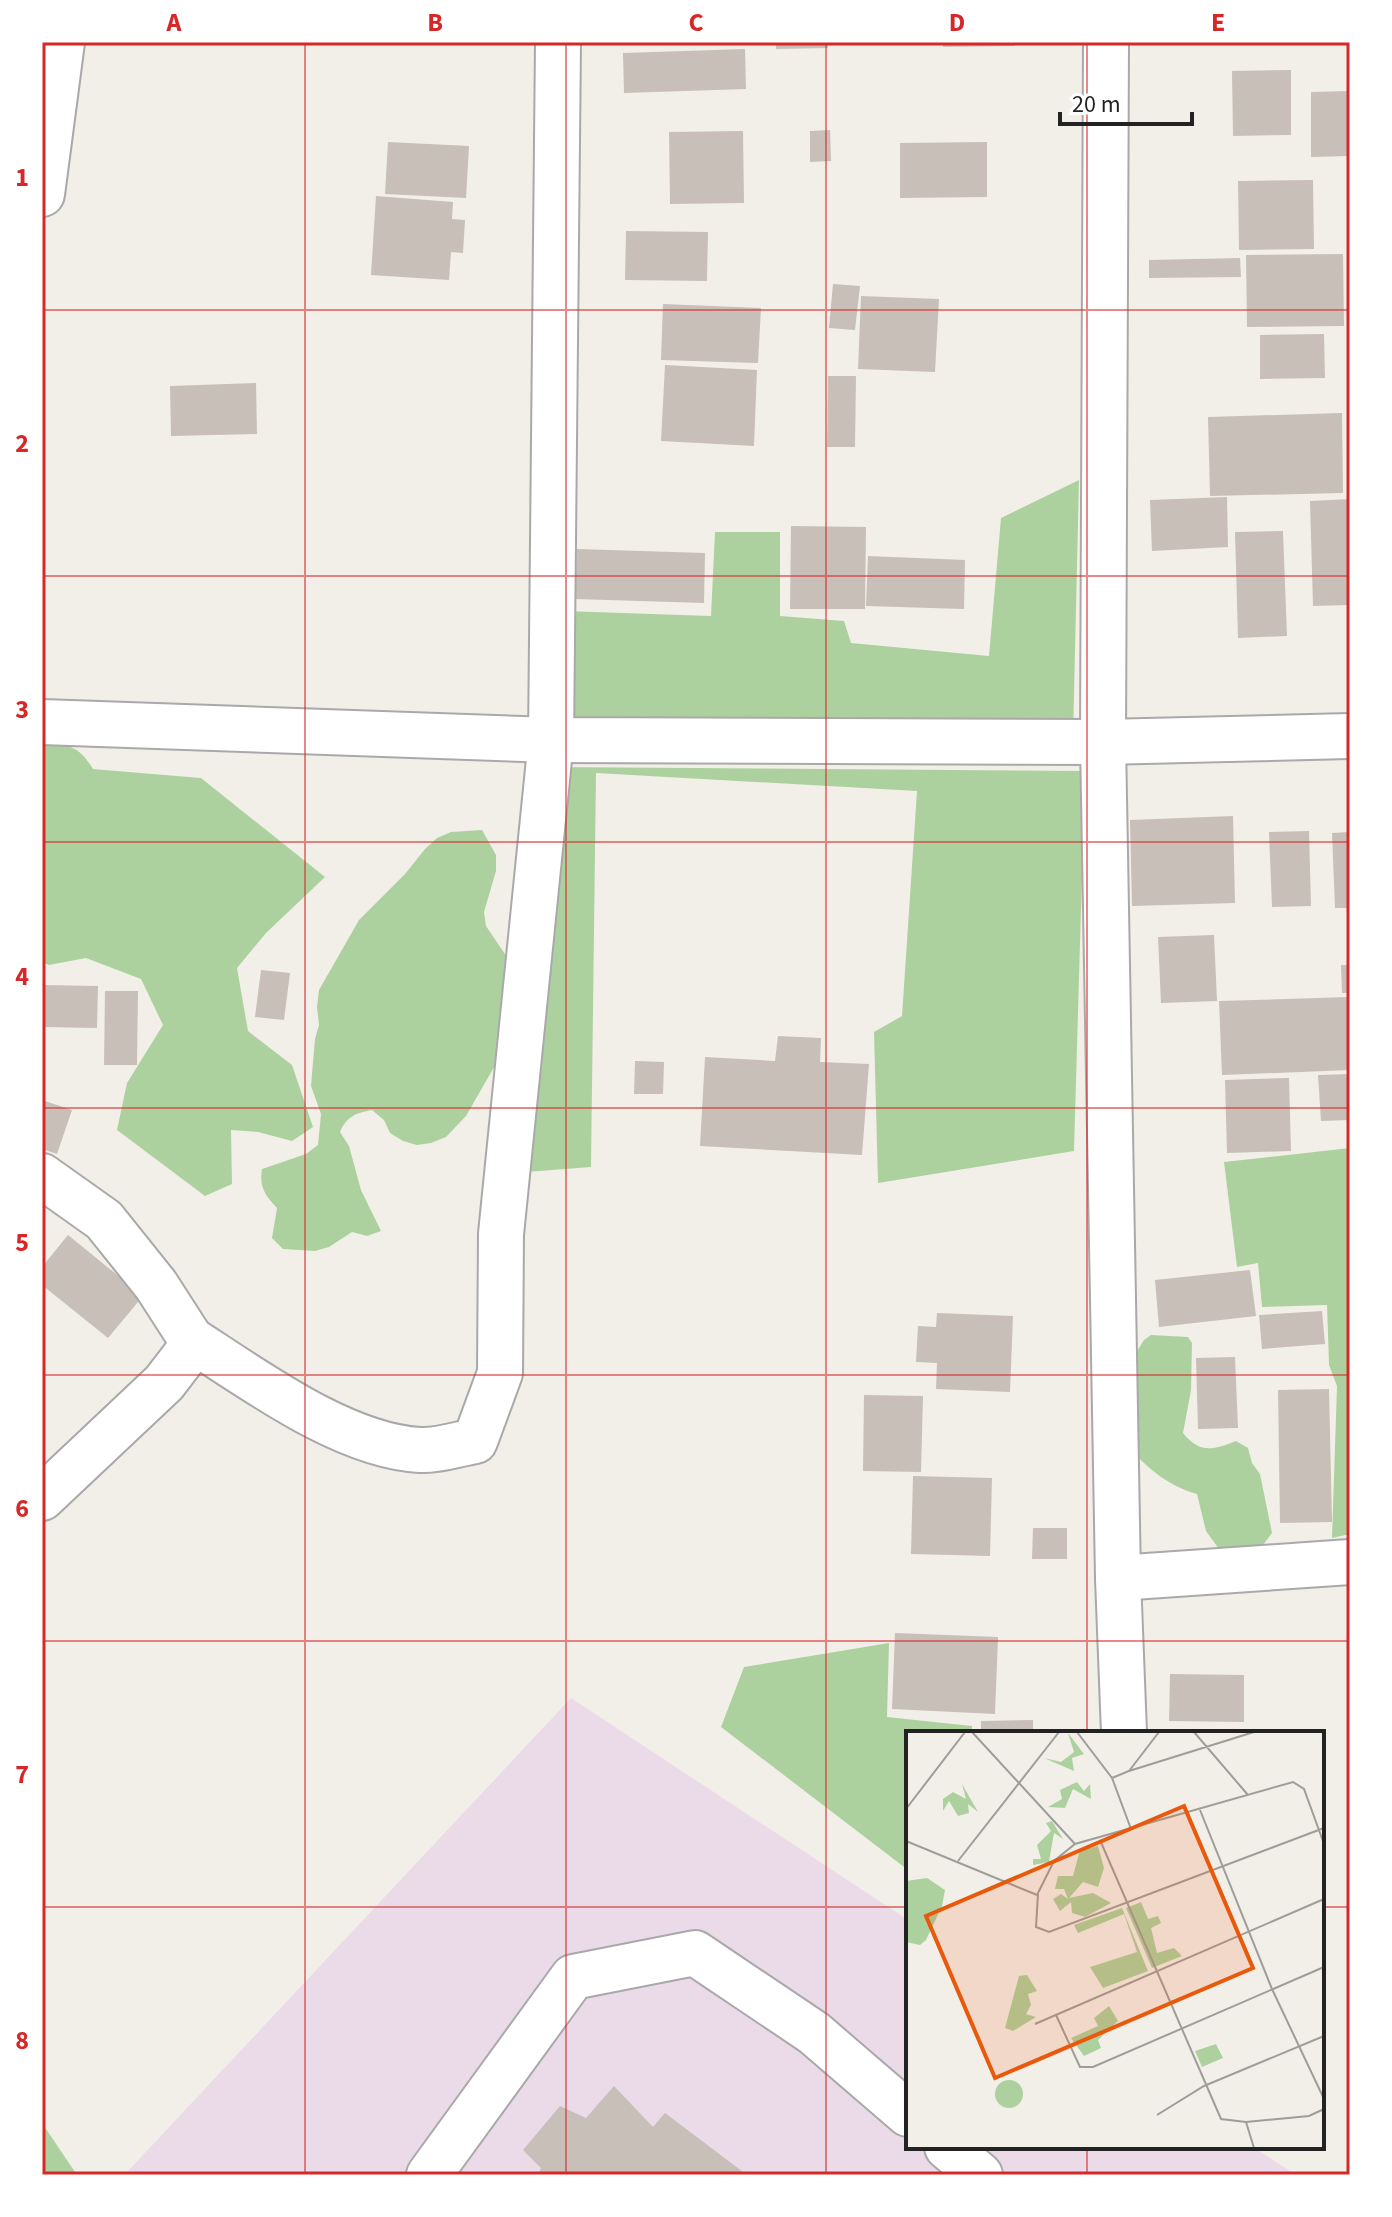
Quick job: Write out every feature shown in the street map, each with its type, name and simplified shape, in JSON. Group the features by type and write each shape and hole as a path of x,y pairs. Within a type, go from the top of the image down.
{"street":[{"path":"42,194 62,42"},
{"path":"189,1338 291,1404 378,1444 423,1451 475,1441 500,1373 501,1234 551,740 558,42"},
{"path":"1106,42 1103,742 1118,1578 1124,1731"},
{"path":"42,722 551,740 1103,742 1350,736"},
{"path":"42,1176 104,1220 156,1285 194,1344 164,1383 42,1498"},
{"path":"1118,1578 1350,1562"},
{"path":"429,2175 573,1977 695,1953 814,2033 906,2112"},
{"path":"949,2149 980,2175"}],"shaded area":[{"path":"571,1698 906,1919 906,2149 1256,2149 1296,2175 132,2175 128,2171"}],"green space":[{"path":"1079,480 1073,737 561,740 564,611 711,616 715,532 780,532 780,616 844,621 851,643 989,656 1001,518"},
{"path":"48,743 75,749 93,769 201,778 325,877 266,933 237,968 248,1031 292,1065 313,1127 292,1141 258,1132 231,1130 232,1184 205,1196 117,1130 127,1083 163,1025 141,979 86,958 49,965 42,962 42,745"},
{"path":"553,767 1085,771 1074,1151 878,1183 874,1032 902,1016 917,791 596,773 591,1167 526,1172"},
{"path":"482,830 496,855 496,871 484,912 486,926 511,963 497,1062 466,1116 446,1137 431,1143 417,1145 403,1141 390,1133 384,1120 372,1110 349,1119 340,1132 349,1146 361,1190 381,1231 367,1236 352,1232 329,1247 315,1251 283,1249 272,1238 277,1208 264,1190 262,1169 306,1154 318,1145 321,1114 311,1086 319,1025 319,990 359,920 425,849 437,838 451,832"},
{"path":"1350,1148 1350,1534 1332,1538 1337,1386 1329,1365 1327,1305 1262,1307 1258,1263 1237,1267 1224,1162"},
{"path":"1151,1335 1188,1337 1192,1343 1191,1390 1183,1433 1189,1440 1207,1448 1236,1441 1248,1448 1252,1463 1260,1474 1272,1533 1263,1545 1233,1551 1219,1549 1206,1531 1197,1494 1161,1477 1131,1450 1126,1369 1144,1340"},
{"path":"889,1643 887,1717 972,1726 972,1731 906,1731 906,1868 721,1727 744,1667"},
{"path":"42,2124 44,2126 77,2175 42,2175"}],"building":[{"path":"776,42 828,42 828,48 776,49"},
{"path":"943,42 1015,42 1015,46 943,47"},
{"path":"745,49 746,89 624,93 623,53"},
{"path":"1291,70 1291,135 1233,136 1232,71"},
{"path":"1350,91 1350,156 1311,157 1311,92"},
{"path":"830,130 831,161 810,162 810,131"},
{"path":"743,131 744,203 670,204 669,132"},
{"path":"388,142 469,146 466,198 385,194"},
{"path":"987,142 987,197 900,198 900,143"},
{"path":"1313,180 1314,249 1239,250 1238,181"},
{"path":"376,196 453,202 452,219 465,220 463,253 451,252 449,280 371,275"},
{"path":"626,231 708,232 707,281 625,280"},
{"path":"1343,254 1344,326 1247,327 1246,255"},
{"path":"1240,258 1241,277 1149,278 1149,260"},
{"path":"833,284 860,286 855,330 829,328"},
{"path":"861,296 939,299 935,372 858,369"},
{"path":"663,304 761,308 758,363 661,360"},
{"path":"1324,334 1325,378 1260,379 1260,335"},
{"path":"665,365 757,370 754,446 661,441"},
{"path":"828,376 856,376 855,447 827,447"},
{"path":"256,383 257,434 171,436 170,386"},
{"path":"1342,413 1343,493 1210,496 1208,417"},
{"path":"1227,497 1228,547 1152,551 1150,500"},
{"path":"1350,499 1350,605 1313,606 1310,501"},
{"path":"791,526 866,527 865,609 790,609"},
{"path":"1283,531 1287,636 1238,638 1235,532"},
{"path":"577,549 705,553 704,603 575,599"},
{"path":"868,556 965,560 964,609 866,606"},
{"path":"1233,816 1235,903 1132,906 1130,820"},
{"path":"1309,831 1311,906 1272,907 1269,832"},
{"path":"1350,832 1350,908 1335,908 1332,833"},
{"path":"1214,935 1217,1001 1161,1003 1158,937"},
{"path":"1341,965 1350,965 1350,993 1342,993"},
{"path":"261,970 290,973 284,1020 255,1017"},
{"path":"42,985 98,986 97,1028 42,1027"},
{"path":"105,991 138,991 137,1065 104,1065"},
{"path":"1350,997 1350,1070 1222,1075 1219,1001"},
{"path":"778,1036 821,1038 820,1062 869,1064 862,1155 700,1146 705,1057 775,1061"},
{"path":"635,1061 664,1062 663,1094 634,1094"},
{"path":"1350,1074 1350,1120 1321,1121 1318,1075"},
{"path":"1289,1078 1291,1151 1227,1153 1225,1080"},
{"path":"42,1100 72,1110 57,1154 42,1149"},
{"path":"68,1235 143,1296 108,1338 42,1285 42,1267"},
{"path":"1250,1270 1256,1316 1159,1327 1155,1280"},
{"path":"1322,1311 1325,1344 1262,1349 1259,1315"},
{"path":"937,1313 1013,1316 1010,1392 936,1389 937,1363 916,1362 918,1326 936,1327"},
{"path":"1235,1357 1238,1428 1198,1429 1196,1358"},
{"path":"1329,1389 1332,1522 1280,1523 1278,1390"},
{"path":"864,1395 923,1396 921,1472 863,1471"},
{"path":"913,1476 992,1478 990,1556 911,1554"},
{"path":"1033,1528 1067,1528 1067,1559 1032,1559"},
{"path":"895,1633 998,1637 995,1714 892,1709"},
{"path":"1170,1674 1244,1675 1244,1722 1169,1721"},
{"path":"1033,1720 1033,1731 981,1731 981,1721"},
{"path":"614,2086 653,2127 665,2113 747,2175 538,2175 541,2168 523,2150 560,2106 586,2118"}]}
